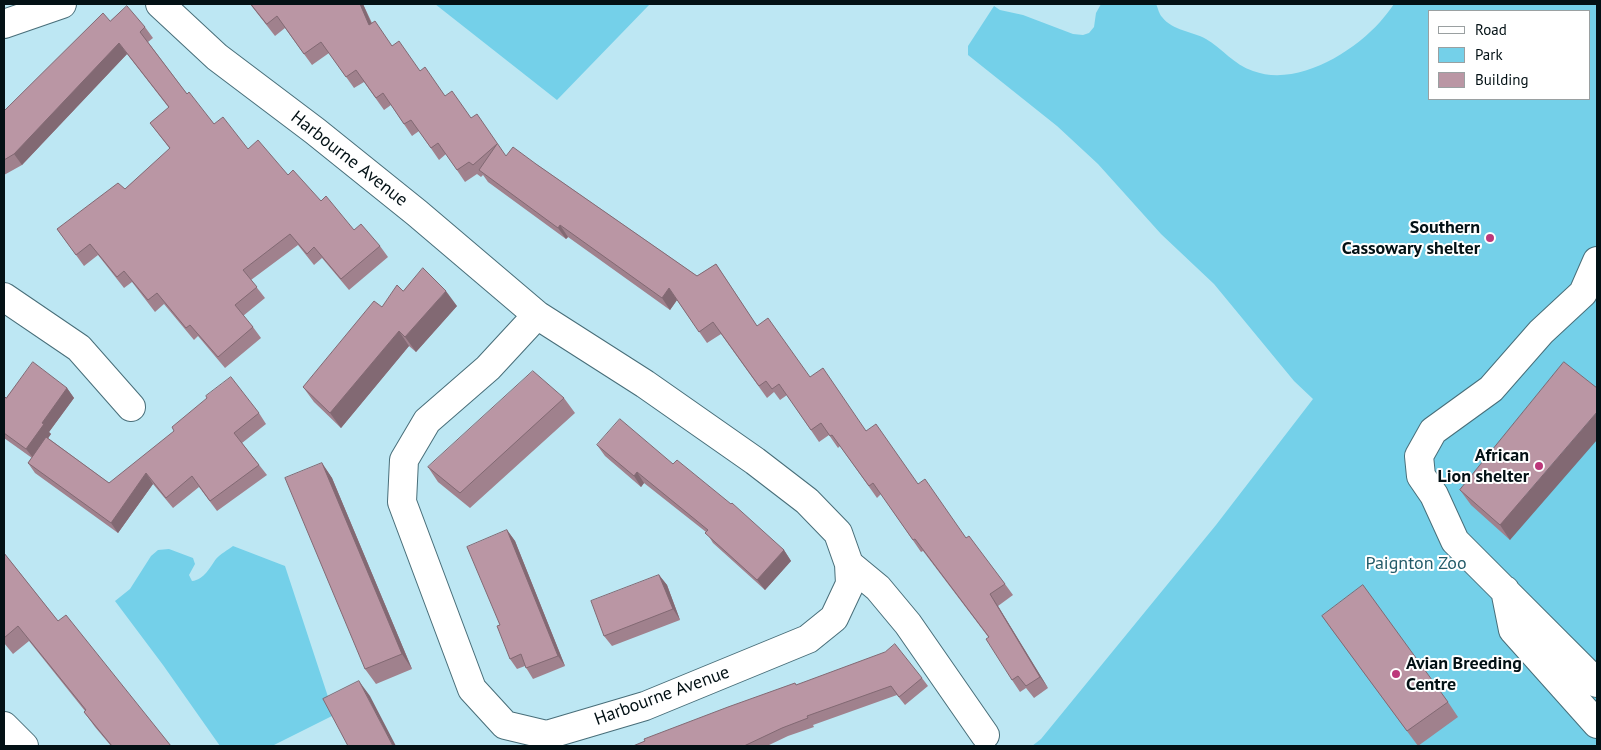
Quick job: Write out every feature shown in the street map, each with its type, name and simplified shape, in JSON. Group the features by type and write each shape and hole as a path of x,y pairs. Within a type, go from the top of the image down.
{"street":[{"path":"4,24 62,4"},
{"name":"Harbourne Avenue","path":"160,4 217,57 410,207 537,315 653,390 755,461 807,502 838,533 849,564 850,584 834,618 808,640 645,706 547,735 505,725 472,689 402,502 404,460 427,421 488,368 537,315"},
{"path":"1597,261 1583,294 1541,332 1491,389 1434,432 1419,456 1421,476 1434,495 1455,541 1597,683"},
{"path":"4,297 79,348 131,407"},
{"path":"849,564 878,588 908,624 985,735"},
{"path":"1504,590 1513,630 1597,724"},
{"path":"4,726 24,746"}],"green space":[{"path":"435,4 650,4 557,100"},
{"name":"Paignton Zoo","path":"1101,4 1156,4 1166,22 1201,36 1246,68 1270,75 1287,75 1304,71 1338,56 1368,34 1394,4 1597,4 1597,746 1032,746 1041,739 1216,525 1313,399 1294,381 1214,284 1161,234 1098,164 1057,126 968,55 968,46 994,6 1000,10 1023,15 1073,34 1083,35 1089,33 1094,27 1096,13"},
{"path":"233,546 285,566 334,715 272,746 220,746 115,601 130,589 151,556 158,550 169,549 193,558 195,564 189,575 192,581 203,576 218,557"}],"building":[{"path":"251,4 360,4 369,25 375,21 392,46 399,41 420,71 425,67 445,96 452,91 471,118 477,114 506,156 513,147 697,276 716,264 757,326 768,318 810,377 823,368 866,431 876,424 918,484 925,479 966,538 969,536 1005,584 990,594 1040,677 1026,686 1018,676 1012,680 986,639 989,637 915,539 913,540 873,483 869,486 821,423 811,430 779,384 772,389 766,381 759,386 713,322 699,332 669,288 662,298 560,225 558,228 479,170 497,144 473,165 469,162 457,170 438,143 431,148 411,120 404,124 383,93 376,98 356,70 346,77 321,42 304,54 277,16 267,24"},
{"path":"127,6 145,27 140,32 187,94 189,92 214,124 223,117 248,149 258,140 288,175 293,170 321,201 326,196 354,230 361,224 380,246 341,279 314,247 307,254 290,234 243,270 257,287 235,305 253,327 218,357 190,325 186,328 157,293 148,300 124,271 117,277 90,244 76,255 57,229 118,183 125,189 170,148 150,123 169,107 119,43 14,154 4,160 4,111 103,13 110,21"},
{"path":"423,268 446,291 405,337 399,331 330,413 303,387 374,301 382,307 397,285 403,291"},
{"path":"33,362 67,388 26,449 4,433 4,396 6,398"},
{"name":"African Lion shelter","path":"1564,362 1597,388 1597,412 1500,525 1460,490"},
{"path":"533,371 564,398 460,493 428,467"},
{"path":"231,377 259,413 234,433 259,465 210,501 192,476 166,498 146,473 111,523 28,463 46,437 109,483 174,431 172,427 207,398 206,396"},
{"path":"620,419 673,464 677,460 732,503 784,550 757,580 705,533 708,530 637,472 634,476 597,445"},
{"path":"322,463 402,654 365,669 285,478"},
{"path":"507,530 558,656 526,668 521,654 510,659 497,626 500,625 467,547"},
{"path":"4,553 58,621 66,615 171,746 112,746 84,712 86,710 18,626 4,638"},
{"path":"659,575 673,609 604,636 591,601"},
{"name":"Avian Breeding Centre","path":"1363,585 1448,702 1407,731 1322,616"},
{"path":"895,644 922,678 899,697 891,686 807,716 808,718 744,746 633,746 645,741 644,739 728,707 795,683 796,685 885,652"},
{"path":"359,681 393,746 348,746 323,699"}],"place":[{"name":"Southern Cassowary shelter","path":"1490,238"},
{"name":"African Lion shelter","path":"1539,466"},
{"name":"Avian Breeding Centre","path":"1396,674"}]}
